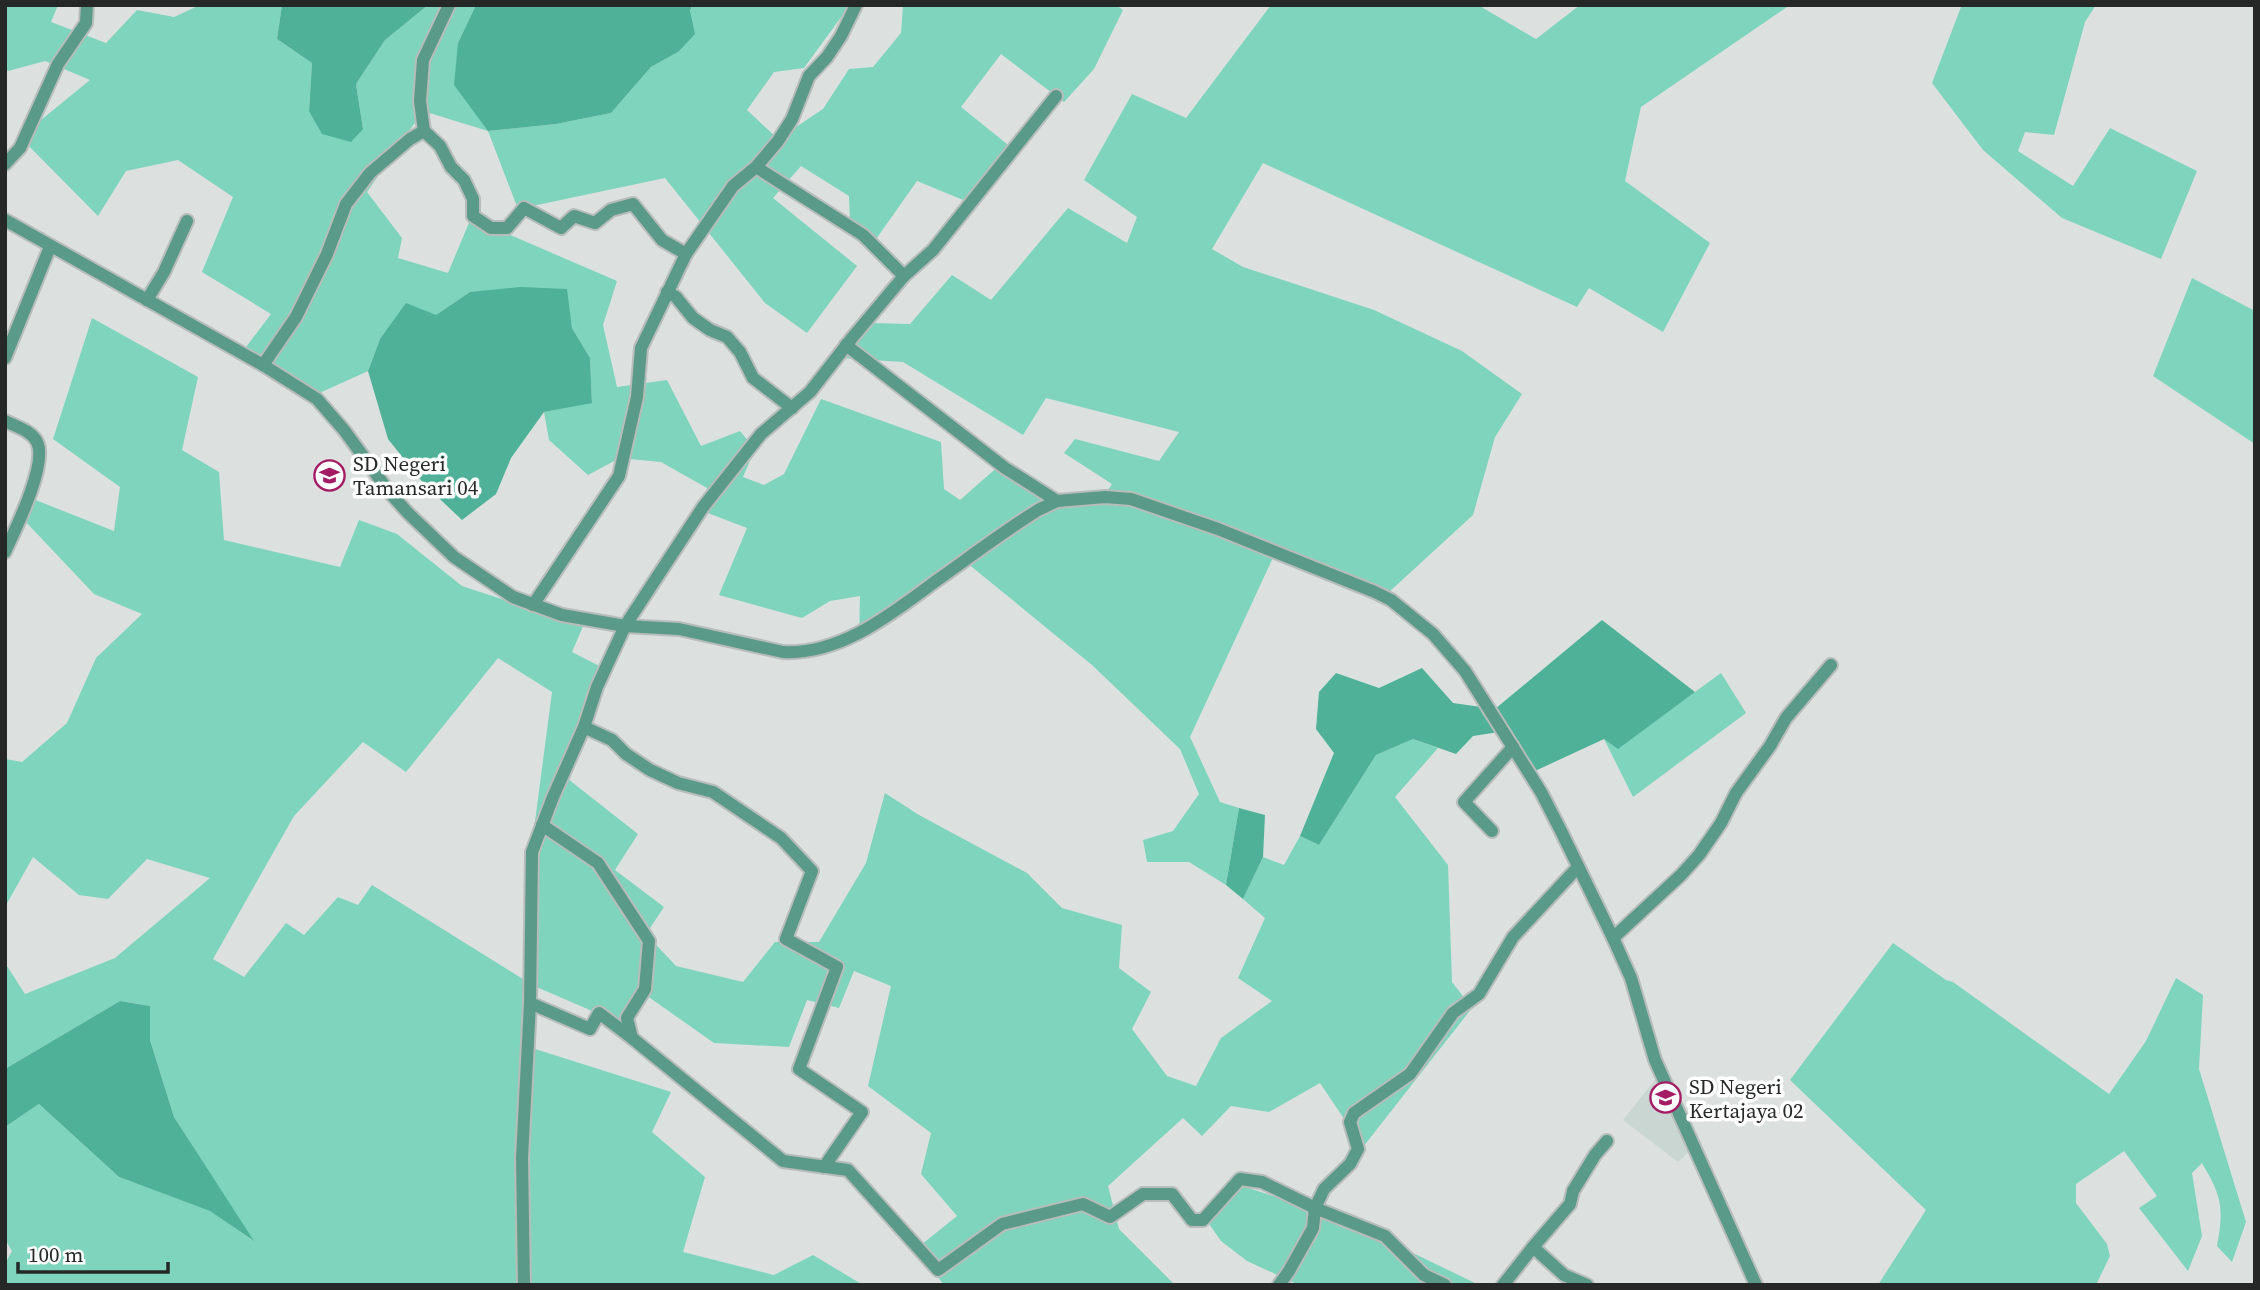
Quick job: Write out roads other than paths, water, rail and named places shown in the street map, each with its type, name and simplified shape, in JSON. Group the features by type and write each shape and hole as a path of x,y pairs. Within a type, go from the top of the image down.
{"street":[{"path":"5,164 20,148 58,64 86,23 88,5"},
{"path":"449,5 423,60 420,101 424,131 440,146 451,167 464,180 473,199 473,216 491,228 507,228 524,208 561,228 574,216 595,223 611,210 633,204 662,240 686,254"},
{"path":"533,605 619,477 637,397 641,348 686,254 733,186 756,167 785,130 809,76 827,57 841,36 856,5"},
{"path":"524,1285 522,1158 530,1003 532,852 584,727 597,687 625,626 703,507 761,434 810,392 904,276 933,250 1056,96"},
{"path":"263,365 296,317 327,254 346,204 370,173 410,139 424,131"},
{"path":"756,167 863,235 904,276"},
{"path":"5,220 263,365 317,399 344,430 390,493 454,557 513,597 562,614 625,626 679,629 783,652 818,649 850,638 889,615 1020,521 1057,501 1105,497 1130,499 1217,529 1391,600 1433,634 1465,671 1541,792 1614,937 1631,978 1655,1060 1756,1285"},
{"path":"147,300 164,272 187,221"},
{"path":"5,358 50,247"},
{"path":"667,292 676,296 693,318 710,330 727,337 740,352 753,378 792,408"},
{"path":"846,345 1005,468 1057,501"},
{"path":"5,421 27,432 37,442 40,459 36,478 5,552"},
{"path":"1614,937 1699,855 1786,718 1831,665"},
{"path":"584,727 612,740 626,754 650,770 678,783 713,792 781,838 812,870 786,939 837,967 799,1069 862,1112 824,1167"},
{"path":"1492,831 1464,802 1513,747"},
{"path":"542,825 598,863 649,941 645,989 627,1018 632,1038"},
{"path":"1279,1285 1313,1228 1315,1208 1324,1189 1350,1164 1359,1149 1350,1122 1354,1113 1410,1074 1454,1013 1479,994 1513,937 1578,867"},
{"path":"530,1003 590,1029 599,1013 783,1161 848,1170 938,1270 1002,1224 1083,1204 1110,1217 1143,1194 1172,1195 1192,1220 1203,1220 1241,1179 1262,1182 1315,1208 1385,1236 1424,1275 1445,1285"},
{"path":"1503,1285 1570,1204 1573,1191 1607,1141"},
{"path":"1533,1247 1564,1275 1587,1285"}],"place":[{"name":"SD Negeri Tamansari 04","path":"330,475"},
{"name":"SD Negeri Kertajaya 02","path":"1666,1098"}]}
